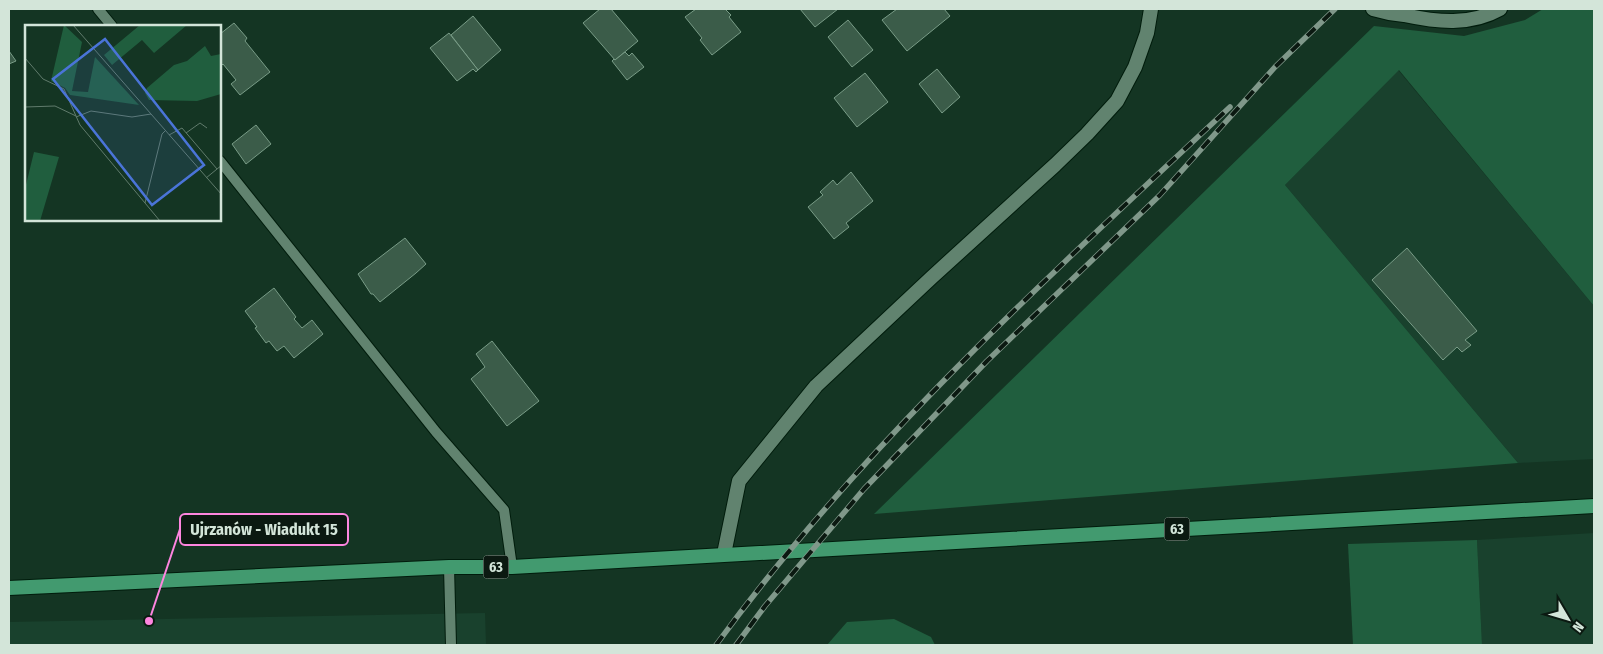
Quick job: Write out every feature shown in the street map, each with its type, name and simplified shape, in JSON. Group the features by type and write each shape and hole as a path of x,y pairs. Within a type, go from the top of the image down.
{"main road":[{"name":"63","path":"9,588 449,567 512,567 1594,506"}],"street":[{"path":"724,554 739,481 816,386 1088,134 1117,100 1135,67 1148,33 1151,9"},
{"path":"1373,9 1436,21 1464,21 1490,15 1500,9"}],"lane":[{"path":"98,9 111,25"},
{"path":"221,162 436,432 504,510 512,567"},
{"path":"449,567 451,645"}],"shaded area":[{"path":"1543,9 1594,9 1594,306 1399,70 1285,185 1518,463 874,514 1374,26 1464,36 1525,20"},
{"path":"1398,70 1594,306 1594,459 1518,463 1285,185"},
{"path":"1594,533 1594,645 1482,645 1477,540"},
{"path":"1477,540 1482,645 1353,645 1348,544"},
{"path":"485,613 486,645 9,645 9,622"},
{"path":"894,619 931,637 935,645 827,645 847,622"}],"building":[{"path":"600,9 611,9 638,41 615,60 583,23"},
{"path":"696,9 725,9 741,32 712,55 700,40 702,38 685,17"},
{"path":"800,9 838,9 815,27"},
{"path":"897,9 944,9 950,16 907,51 882,20"},
{"path":"473,16 501,50 478,70 451,35"},
{"path":"848,20 873,50 852,67 828,37"},
{"path":"234,23 247,38 245,41 270,72 240,95 231,84 236,80 223,64 221,66 221,33"},
{"path":"449,33 478,70 476,72 473,69 457,81 430,48"},
{"path":"9,51 16,61 9,64"},
{"path":"625,52 629,56 632,53 644,67 627,80 612,61"},
{"path":"937,69 960,97 942,113 919,84"},
{"path":"865,73 888,102 857,127 834,98"},
{"path":"256,125 271,144 246,164 232,144"},
{"path":"851,172 873,201 846,223 849,227 834,239 808,207 823,195 820,192 833,180 837,185"},
{"path":"405,238 426,264 380,302 371,294 358,274"},
{"path":"1407,248 1477,331 1465,340 1471,345 1462,352 1457,347 1443,360 1372,280"},
{"path":"274,288 302,328 312,320 323,334 294,358 284,346 277,351 269,341 266,343 245,311"},
{"path":"492,341 539,401 507,426 471,379 485,367 476,354"}],"railway":[{"path":"736,645 765,606 864,489 987,361 1160,195 1275,67 1335,9"},
{"path":"716,645 773,571 833,500 960,364 1094,234 1230,107"}],"place":[{"name":"Ujrzanów - Wiadukt 15","path":"149,621"}]}
